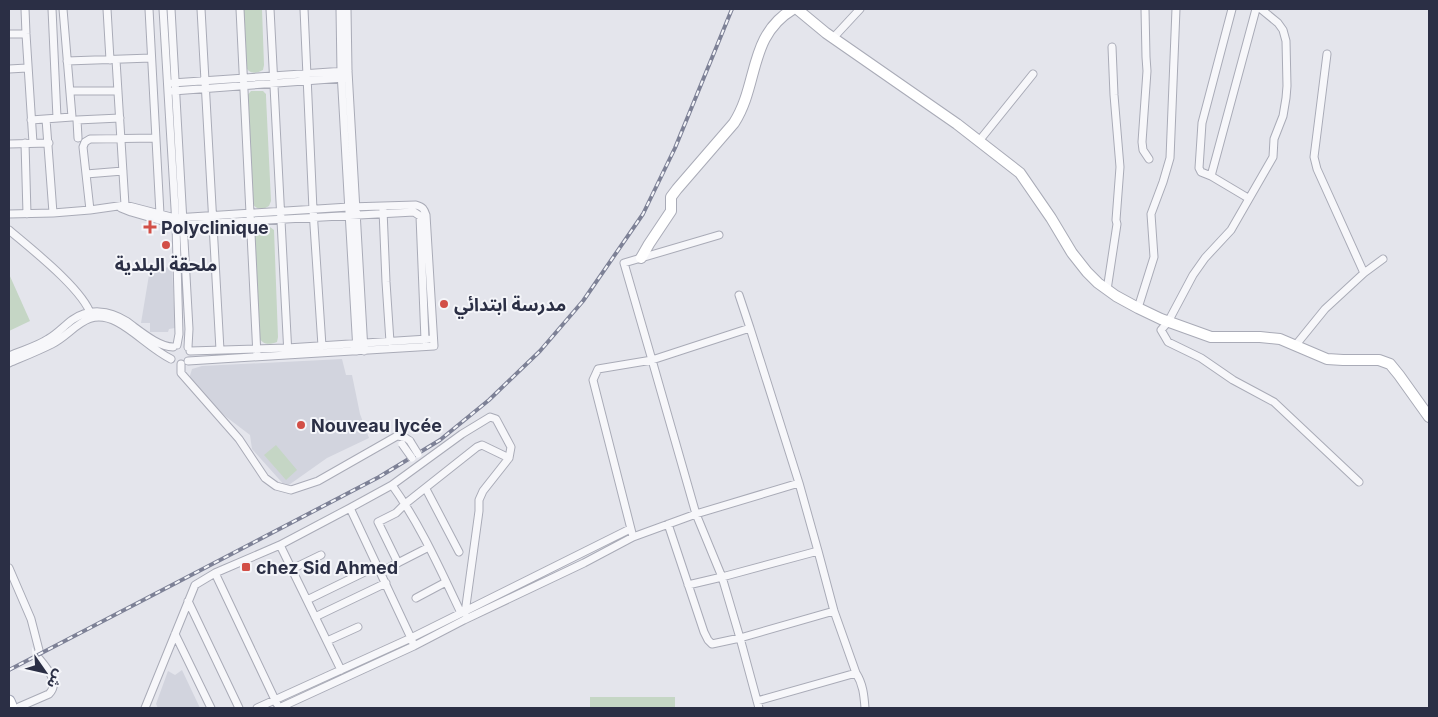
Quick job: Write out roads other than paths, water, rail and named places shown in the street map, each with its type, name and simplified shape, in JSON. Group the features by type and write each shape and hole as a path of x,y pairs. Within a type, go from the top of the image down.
{"street":[{"path":"25,9 31,120 27,214"},
{"path":"52,9 57,118"},
{"path":"31,120 72,117 63,9"},
{"path":"107,9 118,90 125,205"},
{"path":"149,9 160,214"},
{"path":"163,9 167,88 189,329 188,360"},
{"path":"171,9 179,221 180,334 170,353 171,359"},
{"path":"201,9 220,350"},
{"path":"240,9 256,353"},
{"path":"270,9 288,351"},
{"path":"304,9 313,214 322,346"},
{"path":"340,9 360,347"},
{"path":"345,75 347,9"},
{"path":"641,258 671,211 671,197 742,111 760,46 766,34 781,16 793,9"},
{"path":"797,9 1020,173 1072,253 1087,272 1108,290 1138,308 1168,322 1211,337 1280,339 1328,358 1379,360 1390,364 1429,417"},
{"path":"834,37 860,9"},
{"path":"1145,9 1147,71 1142,142 1143,150 1149,159"},
{"path":"1138,308 1154,257 1151,214 1170,158 1176,9"},
{"path":"1232,9 1202,123 1199,168 1201,172 1248,198"},
{"path":"1211,176 1256,9"},
{"path":"1261,9 1278,23 1283,30 1286,41 1287,86 1282,116 1274,139 1273,156 1231,230 1192,275 1168,322 1161,330 1168,342 1201,358 1233,380 1274,402 1359,482"},
{"path":"9,34 26,34"},
{"path":"1108,290 1117,224 1120,167 1112,47"},
{"path":"1327,54 1314,157 1317,169 1364,274"},
{"path":"67,61 151,58"},
{"path":"9,69 28,68"},
{"path":"979,141 1033,74"},
{"path":"167,88 345,75"},
{"path":"70,91 118,90"},
{"path":"78,138 77,120 120,118"},
{"path":"46,119 53,213"},
{"path":"90,210 83,147 85,142 90,139 156,138"},
{"path":"9,144 49,143"},
{"path":"86,174 123,171"},
{"path":"9,214 53,213 125,205 179,221"},
{"path":"116,206 131,212 179,221 383,210 416,205 421,206 424,209 429,339 434,346 322,346 288,351"},
{"path":"383,210 390,342"},
{"path":"249,217 271,212 282,215"},
{"path":"9,230 76,292 85,302 91,315"},
{"path":"719,235 624,264 696,514 722,577 758,705 856,673"},
{"path":"1295,346 1325,309 1383,258"},
{"path":"739,295 799,482 834,611 856,673 863,687 865,708"},
{"path":"9,362 50,345 91,315 104,312 120,317 168,347 183,344 189,349 256,353"},
{"path":"9,356 46,341 74,319 85,314 116,321 161,354 175,363 181,364 188,360 256,353 360,347 390,342 429,339"},
{"path":"633,537 593,380 598,369 652,360 750,328"},
{"path":"181,364 182,373 239,439 266,478 276,486 291,490 318,481 397,436 404,437 410,441 420,464"},
{"path":"145,708 195,585 215,573 280,545 392,485 462,434 490,418 496,419 511,447 509,458 483,491 479,500 479,511 463,615"},
{"path":"391,439 402,444 415,456"},
{"path":"398,563 378,522 396,513 477,446 482,445 509,458"},
{"path":"258,708 411,638 584,563 633,537 696,514 799,482"},
{"path":"392,485 405,504 463,615"},
{"path":"426,488 459,552"},
{"path":"350,508 414,646"},
{"path":"668,524 704,632 712,644 740,638 834,611"},
{"path":"215,573 279,708 414,646 463,615 630,528"},
{"path":"280,545 341,670"},
{"path":"307,600 378,569 398,563 429,548"},
{"path":"688,585 818,551"},
{"path":"292,569 321,555"},
{"path":"9,568 31,619 38,650 37,656 47,668 54,684 53,690 49,694 13,706"},
{"path":"416,598 446,582"},
{"path":"315,617 386,583"},
{"path":"188,601 239,708"},
{"path":"327,641 358,628"},
{"path":"175,634 211,708"}],"railway":[{"path":"9,670 379,477 440,440 489,400 540,351 583,301 643,214 675,148 732,9"}],"place":[{"name":"Polyclinique","path":"150,227"},
{"name":"ملحقة البلدية","path":"166,245"},
{"name":"مدرسة ابتدائي","path":"444,304"},
{"name":"Nouveau lycée","path":"301,425"},
{"name":"chez Sid Ahmed","path":"246,567"}]}
